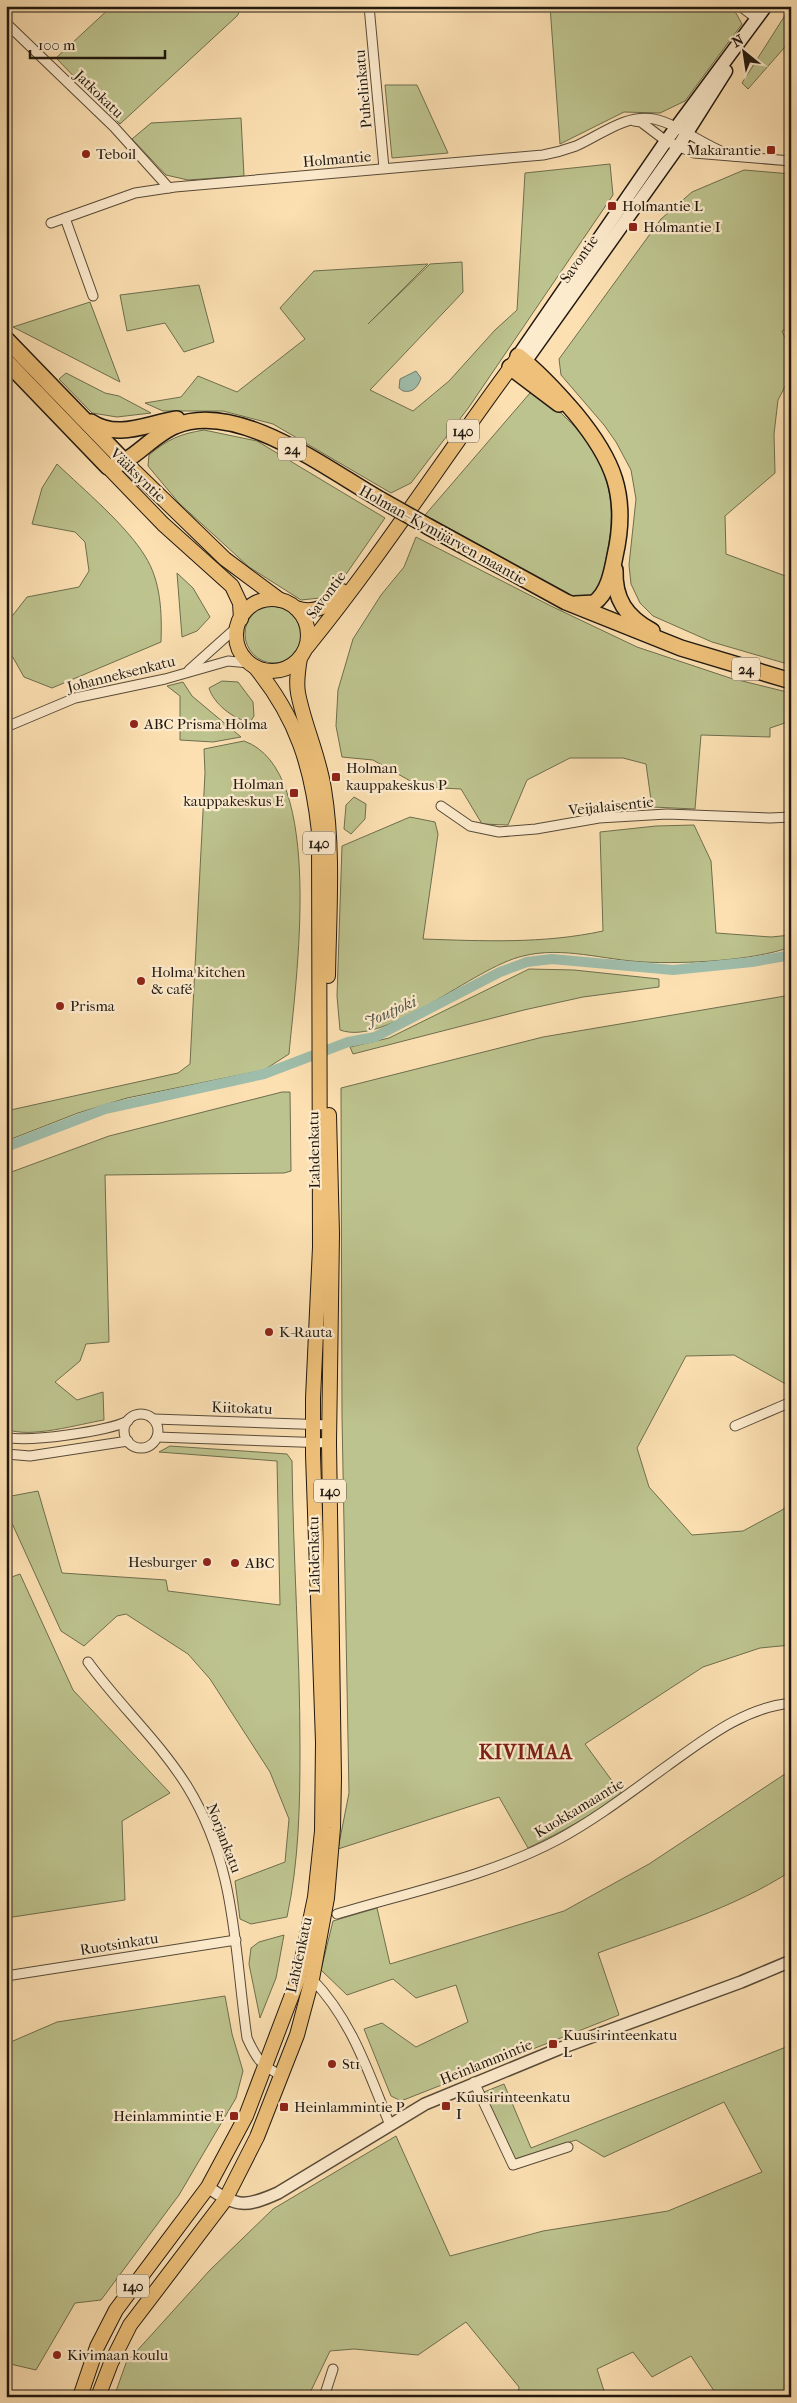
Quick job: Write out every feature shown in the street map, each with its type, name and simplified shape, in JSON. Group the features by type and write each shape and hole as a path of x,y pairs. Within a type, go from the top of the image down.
{"highway":[{"name":"Vääksyntie","path":"6,339 125,462"},
{"name":"Vääksyntie","path":"6,361 108,467"},
{"path":"517,365 582,422 605,455 618,487 621,520 615,559 615,589 618,599 628,614 646,627 701,655"},
{"name":"24","path":"74,408 96,425 109,430 132,429 175,419 201,419"},
{"name":"Holman–Kymijärven maantie","path":"108,467 125,462 148,442 168,429 201,419 233,423 265,435 566,602 644,635 701,655 791,681"},
{"path":"566,602 588,605 599,599 615,559"}],"main road":[{"name":"Savontie","path":"303,653 517,365 766,6"},
{"name":"Vääksyntie","path":"125,462 226,559 280,600"},
{"name":"Vääksyntie","path":"108,467 163,524 232,586 240,603 239,623"},
{"name":"Savontie","path":"296,608 309,611 322,608 371,562"},
{"path":"239,623 257,603 265,600 280,600"},
{"name":"140","path":"239,623 239,648 252,665 272,671 288,668 303,653 308,638 306,623 296,608 280,600"},
{"name":"Lahdenkatu","path":"303,653 297,678 298,693 317,752 328,824 323,1033"},
{"name":"Lahdenkatu","path":"80,2397 97,2347 116,2310 208,2187 246,2116 298,1979 307,1940 321,1897 333,1828 334,1778 329,1442 332,1234 324,1085 319,832 311,779 293,723 281,702 252,665"},
{"name":"Lahdenkatu","path":"98,2397 109,2368 130,2325 225,2200 257,2137 297,2035 322,1931 323,1742 316,1577 313,1425 320,1281 324,1085"}],"street":[{"name":"Puhelinkatu","path":"369,6 384,168"},
{"path":"740,6 757,19"},
{"name":"Jatkokatu","path":"6,23 114,127 169,188"},
{"name":"Holmantie","path":"51,223 135,193 169,188 384,168 480,162 556,153 578,145 624,123 646,118 661,121 681,131"},
{"path":"624,123 642,122 672,144 701,155 791,161"},
{"path":"681,131 718,152 734,156"},
{"path":"66,218 93,296"},
{"name":"Johanneksenkatu","path":"187,672 239,623"},
{"name":"Johanneksenkatu","path":"6,727 75,698 228,661 252,665"},
{"name":"Veijalaisentie","path":"441,806 470,826 499,832 536,829 598,818 667,814 770,818 791,817"},
{"path":"735,1426 791,1402"},
{"path":"6,1437 34,1440 112,1426 141,1414 154,1419 158,1428 157,1437 150,1445 145,1447 135,1446 128,1441 125,1431 128,1421"},
{"name":"Kiitokatu","path":"154,1419 330,1425"},
{"name":"Kiitokatu","path":"157,1437 329,1442"},
{"path":"6,1454 30,1456 128,1441"},
{"name":"Norjankatu","path":"88,1662 170,1762 187,1787 221,1858 228,1886 248,2038 254,2053 265,2068"},
{"name":"Kuokkamaantie","path":"337,1914 501,1865 556,1840 604,1812 741,1716 791,1703"},
{"name":"Ruotsinkatu","path":"6,1976 236,1940"},
{"name":"Heinlammintie","path":"208,2187 225,2200 236,2204 247,2204 278,2193 425,2104 474,2082 741,1982 791,1961"},
{"path":"312,1979 327,1994 350,2028 390,2125"},
{"path":"265,2068 281,2076"},
{"path":"474,2082 513,2165 568,2147"},
{"path":"324,2397 333,2369"}],"green space":[{"path":"112,6 243,6 237,16 120,124 56,58"},
{"path":"550,6 732,6 742,24 685,101 660,113 624,112 560,144"},
{"path":"791,6 791,40 748,89 742,83"},
{"path":"385,85 417,85 448,153 392,158"},
{"path":"241,118 244,176 188,180 166,175 132,139 151,123"},
{"path":"610,164 613,195 469,407 411,483 391,493 273,424 223,411 163,411 145,403 181,397 198,376 237,392 305,339 280,308 314,271 428,264 368,324 430,264 462,262 463,292 370,390 413,411 449,381 495,330 517,310 525,173"},
{"path":"744,170 791,174 791,327 782,331 791,351 791,375 778,400 774,434 775,473 725,516 726,554 791,578 791,665 712,642 653,616 640,603 631,584 629,565 636,499 631,470 616,442 604,425 561,375 559,359 661,219 692,192"},
{"path":"199,285 214,342 184,352 165,323 127,331 120,295"},
{"path":"90,302 120,382 13,327"},
{"path":"66,373 105,393 119,396 151,413 117,417 92,413 59,379"},
{"path":"530,393 548,402 578,431 590,446 606,478 610,495 610,533 602,576 594,597 575,597 425,515"},
{"path":"204,430 257,441 385,518 342,580 320,598 301,600 249,567 179,503 148,466 149,455 168,441 181,435"},
{"path":"57,464 116,520 145,556 154,576 159,597 161,642 52,688 24,677 6,645 6,624 27,597 79,587 89,571 85,542 75,532 32,524 42,488"},
{"path":"416,537 551,606 637,647 730,678 791,693 791,721 770,728 770,737 701,735 695,809 652,807 646,764 623,758 570,758 527,780 508,825 482,824 461,789 421,787 373,760 342,757 336,726 338,690 353,639 381,595 404,567"},
{"path":"177,573 193,588 210,617 197,631 182,637"},
{"path":"268,605 280,605 295,613 303,628 303,640 295,655 280,663 268,663 253,655 245,640 245,628 253,613"},
{"path":"222,681 238,682 253,702 254,716 250,722 237,718 225,710 211,694 209,688"},
{"path":"183,682 192,696 241,737 213,742 180,740 180,696 167,686"},
{"path":"244,741 270,760 287,792 296,835 300,882 299,932 289,1054 264,1070 127,1098 78,1113 6,1141 6,1111 178,1073 190,1064 205,773 204,749"},
{"path":"354,797 366,804 365,819 351,834 344,829 346,805"},
{"path":"410,817 435,822 438,834 423,939 536,940 603,931 600,832 656,826 694,825 711,861 716,933 771,937 791,935 791,947 757,956 698,962 644,962 584,954 538,953 503,963 430,1004 381,1027 359,1032 340,1030 337,996 342,846"},
{"path":"529,969 574,970 659,979 659,987 583,997 524,1010 353,1054 350,1047 389,1038"},
{"path":"791,995 791,1387 734,1355 686,1356 637,1448 649,1487 692,1535 743,1531 782,1510 791,1503 791,1645 760,1648 703,1667 585,1744 621,1793 576,1823 528,1848 499,1797 338,1849 349,1793 342,1416 341,1088 543,1037"},
{"path":"282,1092 290,1092 291,1171 284,1173 105,1175 109,1342 86,1344 80,1361 55,1382 77,1400 103,1392 104,1420 41,1432 16,1432 6,1429 6,1174 109,1136"},
{"path":"170,1446 287,1454 292,1461 300,1711 300,1769 296,1854 287,1917 251,1924 240,1919 235,1881 285,1862 289,1819 270,1772 210,1679 188,1654 126,1614 117,1616 84,1646 61,1631 6,1510 6,1497 38,1491 62,1573 166,1580 168,1591 280,1605 277,1461 159,1452"},
{"path":"20,1574 73,1690 170,1793 122,1821 125,1900 6,1918 6,1579"},
{"path":"791,1770 791,1871 722,1907 598,1953 619,2015 401,2101 391,2096 364,2029 382,2023 416,2047 468,2022 456,1985 416,1998 393,1979 347,1995 321,1970 333,1921 377,1908 390,1964 564,1911 649,1864"},
{"path":"284,1935 276,1978 260,2018 249,1964 251,1948 259,1942"},
{"path":"225,1996 232,2034 243,2071 236,2098 179,2195 101,2300 75,2303 36,2370 6,2363 6,2044 57,2022"},
{"path":"791,2045 791,2397 718,2397 691,2356 652,2377 633,2352 597,2369 606,2397 518,2397 519,2387 466,2322 418,2355 354,2349 330,2351 308,2397 114,2397 126,2363 210,2270 273,2209 396,2136 450,2256 543,2231 668,2211 762,2172 724,2102 604,2157 576,2140 515,2159 484,2092 504,2084 531,2148"}],"shaded area":[{"path":"416,371 421,378 415,389 403,391 399,388 400,379"}],"waterway":[{"name":"Joutjoki","path":"6,1147 105,1109 264,1074 348,1042 375,1037 500,972 527,962 552,959 673,970 752,962 791,955"}],"place":[{"name":"Makarantie","path":"771,150"},
{"name":"Teboil","path":"86,154"},
{"name":"Holmantie L","path":"612,206"},
{"name":"Holmantie I","path":"633,227"},
{"name":"ABC Prisma Holma","path":"134,724"},
{"name":"Holman kauppakeskus P","path":"336,777"},
{"name":"Holman kauppakeskus E","path":"294,793"},
{"name":"Holma kitchen & café","path":"141,981"},
{"name":"Prisma","path":"60,1006"},
{"name":"K-Rauta","path":"269,1332"},
{"name":"Hesburger","path":"207,1562"},
{"name":"ABC","path":"235,1563"},
{"name":"Kuusirinteenkatu L","path":"553,2044"},
{"name":"St1","path":"332,2064"},
{"name":"Kuusirinteenkatu I","path":"446,2106"},
{"name":"Heinlammintie P","path":"284,2107"},
{"name":"Heinlammintie E","path":"234,2116"},
{"name":"Kivimaan koulu","path":"57,2355"}],"district":[{"name":"KIVIMAA","path":"526,1752"}]}
